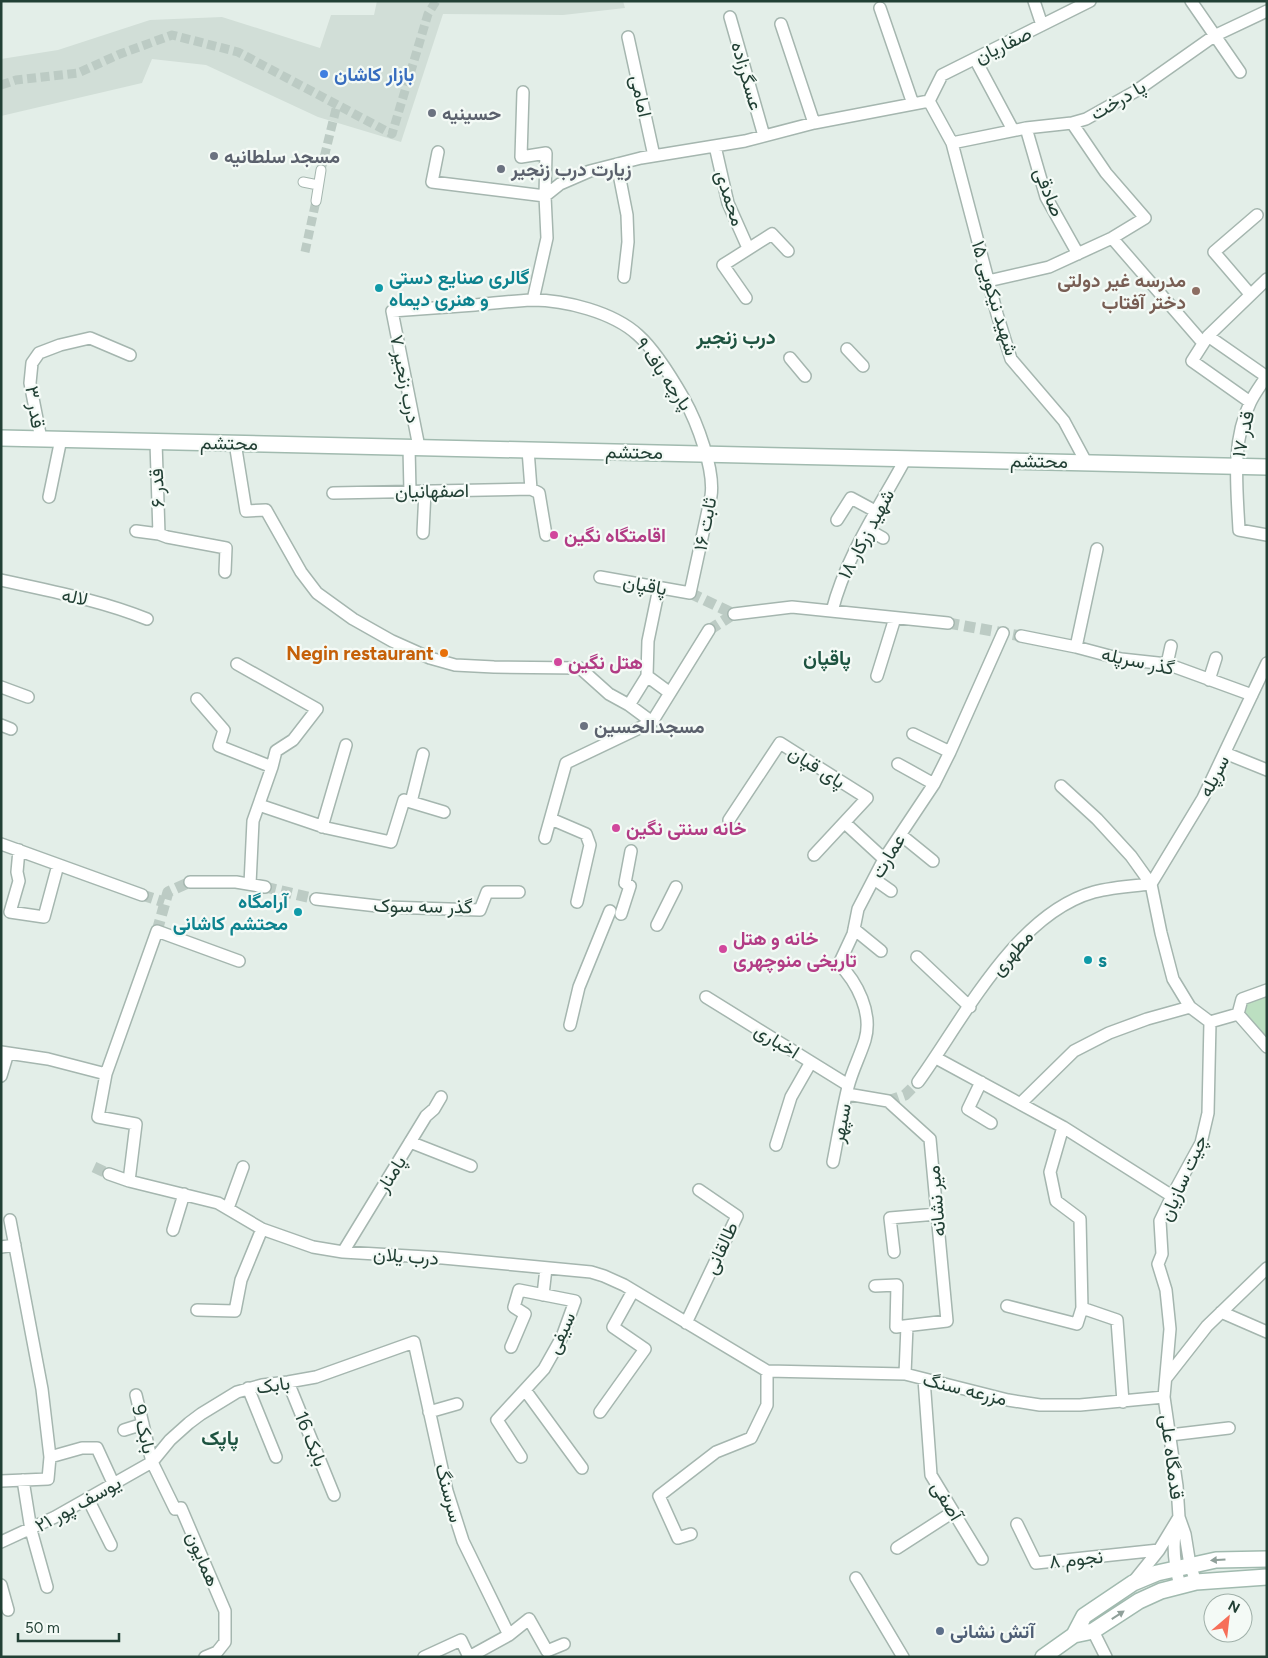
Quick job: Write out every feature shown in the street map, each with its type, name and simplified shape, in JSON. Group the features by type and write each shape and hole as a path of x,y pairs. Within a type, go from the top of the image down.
{"main road":[{"name":"محتشم","path":"1,438 1267,466"},
{"path":"1074,1635 1084,1616 1133,1583 1157,1573 1216,1560 1267,1560"},
{"path":"1042,1657 1074,1635 1093,1631 1139,1601 1161,1591 1196,1582 1267,1577"}],"street":[{"path":"1034,1 1042,26"},
{"name":"صفاریان","path":"929,102 942,75 1090,1"},
{"path":"1191,1 1240,72"},
{"path":"880,8 913,104"},
{"name":"پا درخت","path":"952,143 1013,130 1072,123 1086,119 1136,91 1214,36 1266,12"},
{"name":"عسگرزاده","path":"730,16 764,136"},
{"path":"781,24 814,123"},
{"name":"امامی","path":"628,37 654,156"},
{"path":"974,59 1013,130"},
{"path":"523,92 521,157 546,153 545,196 547,238 533,300"},
{"path":"438,152 432,182 545,196 560,184 590,171 617,164 654,156 745,142 814,123 929,102"},
{"name":"شهید نیکویی ۱۵","path":"929,102 952,143 1010,359 1064,421 1086,462"},
{"path":"988,281 1049,267 1112,238 1144,218 1106,173 1072,123"},
{"name":"صادقی","path":"1026,128 1046,196 1078,254"},
{"name":"محمدی","path":"716,146 728,204 748,248"},
{"path":"617,164 626,207 628,242 624,277"},
{"path":"316,201 321,170"},
{"path":"303,182 318,185"},
{"path":"1250,294 1214,252 1257,216"},
{"path":"746,298 723,265 772,234 788,251"},
{"path":"1112,238 1206,340 1267,377"},
{"path":"1250,402 1192,361 1206,340 1267,279"},
{"name":"پارچه باف ۹","path":"392,312 533,300 574,305 599,313 637,334 649,346 680,391 699,428 705,454"},
{"name":"درب زنجیر ۷","path":"392,312 414,447 410,492"},
{"name":"قدر ۳","path":"41,439 30,383 32,363 39,353 60,345 90,338 130,355"},
{"path":"847,349 863,366"},
{"path":"790,358 805,376"},
{"name":"قدر ۱۷","path":"1267,377 1250,402 1240,436 1236,466 1239,530 1267,535"},
{"path":"49,497 61,439"},
{"name":"قدر ۶","path":"156,442 159,534"},
{"path":"235,443 246,512 266,510 300,572 311,587 332,605 377,634 430,658 455,665 580,668 609,694 629,705 652,722"},
{"path":"528,450 530,489 539,493 546,535"},
{"name":"ثابت ۱۶","path":"690,593 706,528 712,490 705,454"},
{"name":"شهید زرکار ۱۸","path":"832,611 843,574 906,458"},
{"name":"اصفهانیان","path":"333,493 530,489"},
{"path":"423,533 425,491"},
{"path":"837,520 850,498 877,512"},
{"path":"867,529 883,538"},
{"path":"136,530 226,548 225,572"},
{"path":"1076,647 1097,549"},
{"name":"پاقپان","path":"600,578 690,593"},
{"name":"لاله","path":"1,580 97,601 147,619"},
{"path":"629,705 647,676 648,641 659,588"},
{"path":"734,614 792,607 948,623"},
{"path":"877,676 895,618"},
{"path":"545,838 566,763 652,722 708,630"},
{"name":"عمارت","path":"847,1090 866,1038 867,1027 858,988 850,975 839,964 854,929 858,909 884,859 934,784 1003,632"},
{"name":"گذر سرپله","path":"1021,636 1076,647 1121,659 1166,664 1209,680 1259,690"},
{"path":"1166,664 1171,646"},
{"path":"1209,680 1216,658"},
{"name":"سرپله","path":"1151,884 1203,798 1259,690 1267,663"},
{"path":"237,664 317,708 293,740 276,751 253,821 250,884"},
{"path":"647,676 670,693"},
{"path":"1,687 28,697"},
{"path":"197,699 224,730 219,746 272,767"},
{"path":"913,734 950,752"},
{"name":"پای قپان","path":"729,820 780,743 867,798 814,856"},
{"path":"322,826 346,745"},
{"path":"1225,753 1267,770"},
{"path":"411,802 423,754"},
{"path":"898,764 934,784"},
{"path":"1061,786 1131,856 1151,884 1173,979 1190,1007 1210,1022 1238,1014"},
{"path":"259,805 322,826 391,842 404,800 444,812"},
{"path":"551,818 586,834 590,840 576,902"},
{"path":"845,822 884,859"},
{"path":"901,834 933,861"},
{"path":"1,844 142,895"},
{"path":"19,850 19,881 10,912 44,917 58,865"},
{"path":"570,1025 578,987 630,886 625,883 631,851"},
{"path":"874,879 891,891"},
{"path":"190,882 221,882 265,887"},
{"name":"مطهری","path":"918,1082 1011,950 1043,919 1059,908 1093,892 1151,884"},
{"path":"657,925 676,887"},
{"name":"گذر سه سوک","path":"316,899 386,907 480,910 487,892 519,892"},
{"path":"854,929 881,951"},
{"path":"129,1182 136,1124 98,1117 106,1074 157,930 239,961"},
{"path":"917,957 970,1006"},
{"path":"1238,1014 1242,999 1267,990"},
{"name":"اخباری","path":"706,997 811,1062 847,1090"},
{"path":"1021,1103 1074,1050 1109,1032 1190,1007"},
{"path":"1238,1014 1267,1047"},
{"name":"چیت سازیان","path":"1164,1397 1170,1329 1166,1290 1158,1264 1162,1254 1160,1221 1201,1143 1208,1113 1210,1022"},
{"path":"1,1076 5,1052 48,1059 106,1074"},
{"path":"936,1058 1063,1127 1172,1196"},
{"path":"776,1145 791,1097 811,1062"},
{"path":"981,1082 968,1109 991,1123"},
{"name":"سپهر","path":"833,1162 847,1090"},
{"name":"میر نشانه","path":"847,1090 888,1101 930,1139 947,1321 901,1326"},
{"name":"پامنار","path":"343,1252 426,1116 434,1109 441,1097"},
{"path":"1007,1306 1076,1324 1082,1308 1080,1219 1056,1201 1050,1172 1063,1127"},
{"path":"410,1142 471,1166"},
{"path":"228,1208 243,1167"},
{"name":"درب یلان","path":"109,1174 129,1182 212,1201 228,1208 262,1229 313,1247 343,1252 443,1258 590,1272 614,1280 767,1371"},
{"name":"طالقانی","path":"686,1322 737,1216 699,1190"},
{"path":"173,1230 184,1194"},
{"path":"894,1252 890,1218 937,1214"},
{"path":"1,1481 48,1479 50,1457 42,1389 10,1220"},
{"path":"196,1310 235,1310 241,1280 262,1229"},
{"path":"1,1247 15,1245"},
{"name":"سیفی","path":"543,1294 546,1268"},
{"path":"1167,1377 1207,1326 1267,1268"},
{"path":"875,1286 897,1285 905,1374"},
{"name":"سیفی","path":"510,1347 525,1314 514,1307 520,1290 575,1301 562,1337 544,1369 497,1420 521,1458"},
{"path":"600,1412 645,1349 613,1327 633,1291"},
{"path":"1082,1308 1118,1320 1123,1402"},
{"path":"1221,1312 1267,1332"},
{"name":"بابک","path":"152,1462 170,1440 201,1414 232,1394 248,1388 277,1382 316,1377 414,1342"},
{"name":"سرسنگ","path":"414,1342 447,1491 462,1541 509,1635"},
{"path":"691,1534 678,1538 659,1496 716,1452 751,1438 767,1405 767,1371"},
{"name":"مزرعه سنگ","path":"767,1371 905,1374 1024,1403 1080,1405 1164,1397"},
{"name":"آصفی","path":"924,1379 931,1475 982,1559"},
{"name":"بابک 16","path":"288,1382 334,1495"},
{"path":"248,1388 276,1457"},
{"path":"525,1390 582,1468"},
{"name":"بابک 9","path":"136,1395 152,1462"},
{"name":"قدمگاه علی","path":"1164,1397 1177,1486 1179,1517 1185,1534 1183,1566"},
{"path":"429,1412 457,1404"},
{"path":"124,1430 143,1424"},
{"path":"1170,1435 1229,1428"},
{"path":"50,1457 82,1448 97,1448 114,1485"},
{"name":"یوسف پور ۲۱","path":"1,1542 30,1530 114,1485 152,1462"},
{"name":"همایون","path":"152,1462 175,1509 181,1508 225,1611 225,1642 217,1652 205,1657"},
{"path":"23,1480 30,1530 47,1587"},
{"path":"88,1499 111,1545"},
{"path":"897,1548 953,1512"},
{"path":"1133,1583 1159,1550 1179,1517"},
{"name":"نجوم ۸","path":"1017,1524 1036,1563 1159,1550"},
{"path":"1183,1566 1196,1582"},
{"path":"1180,1586 1183,1566"},
{"path":"856,1578 903,1657"},
{"path":"1,1585 8,1610"},
{"path":"424,1657 461,1640 469,1657 509,1635 530,1620 547,1651 564,1644"},
{"path":"1093,1631 1106,1657"}],"shaded area":[{"name":"بازار کاشان","path":"377,1 623,1 625,8 563,15 443,14 401,142 318,117 206,65 152,59 142,83 1,116 1,59 58,50 150,20 222,17 320,48 331,15 374,15"}],"green space":[{"path":"1267,990 1267,1047 1238,1014 1242,999"}],"tunnel":[{"path":"1,85 16,80 78,73 120,54 172,35 238,52 392,134 428,14 436,1"},
{"path":"321,170 337,105"},
{"path":"305,252 316,201"},
{"path":"690,593 734,614"},
{"path":"709,630 734,614"},
{"path":"948,623 1021,636"},
{"path":"157,931 168,892 190,882"},
{"path":"265,887 316,899"},
{"path":"142,895 164,902"},
{"path":"888,1101 905,1095 918,1082"},
{"path":"94,1167 109,1174"}],"place":[{"name":"بازار کاشان","path":"324,74"},
{"name":"حسینیه","path":"432,113"},
{"name":"مسجد سلطانیه","path":"214,156"},
{"name":"زیارت درب زنجیر","path":"501,169"},
{"name":"گالری صنایع دستی و هنری دیماه","path":"379,288"},
{"name":"مدرسه غیر دولتی دختر آفتاب","path":"1196,291"},
{"name":"اقامتگاه نگین","path":"554,535"},
{"name":"Negin restaurant","path":"444,653"},
{"name":"هتل نگین","path":"558,662"},
{"name":"مسجدالحسین","path":"584,726"},
{"name":"خانه سنتی نگین","path":"616,828"},
{"name":"آرامگاه محتشم کاشانی","path":"298,912"},
{"name":"خانه و هتل تاریخی منوچهری","path":"723,949"},
{"name":"s","path":"1088,960"},
{"name":"آتش نشانی","path":"940,1631"}],"district":[{"name":"درب زنجیر","path":"736,337"},
{"name":"پاقپان","path":"827,658"},
{"name":"پاپک","path":"220,1438"}]}
